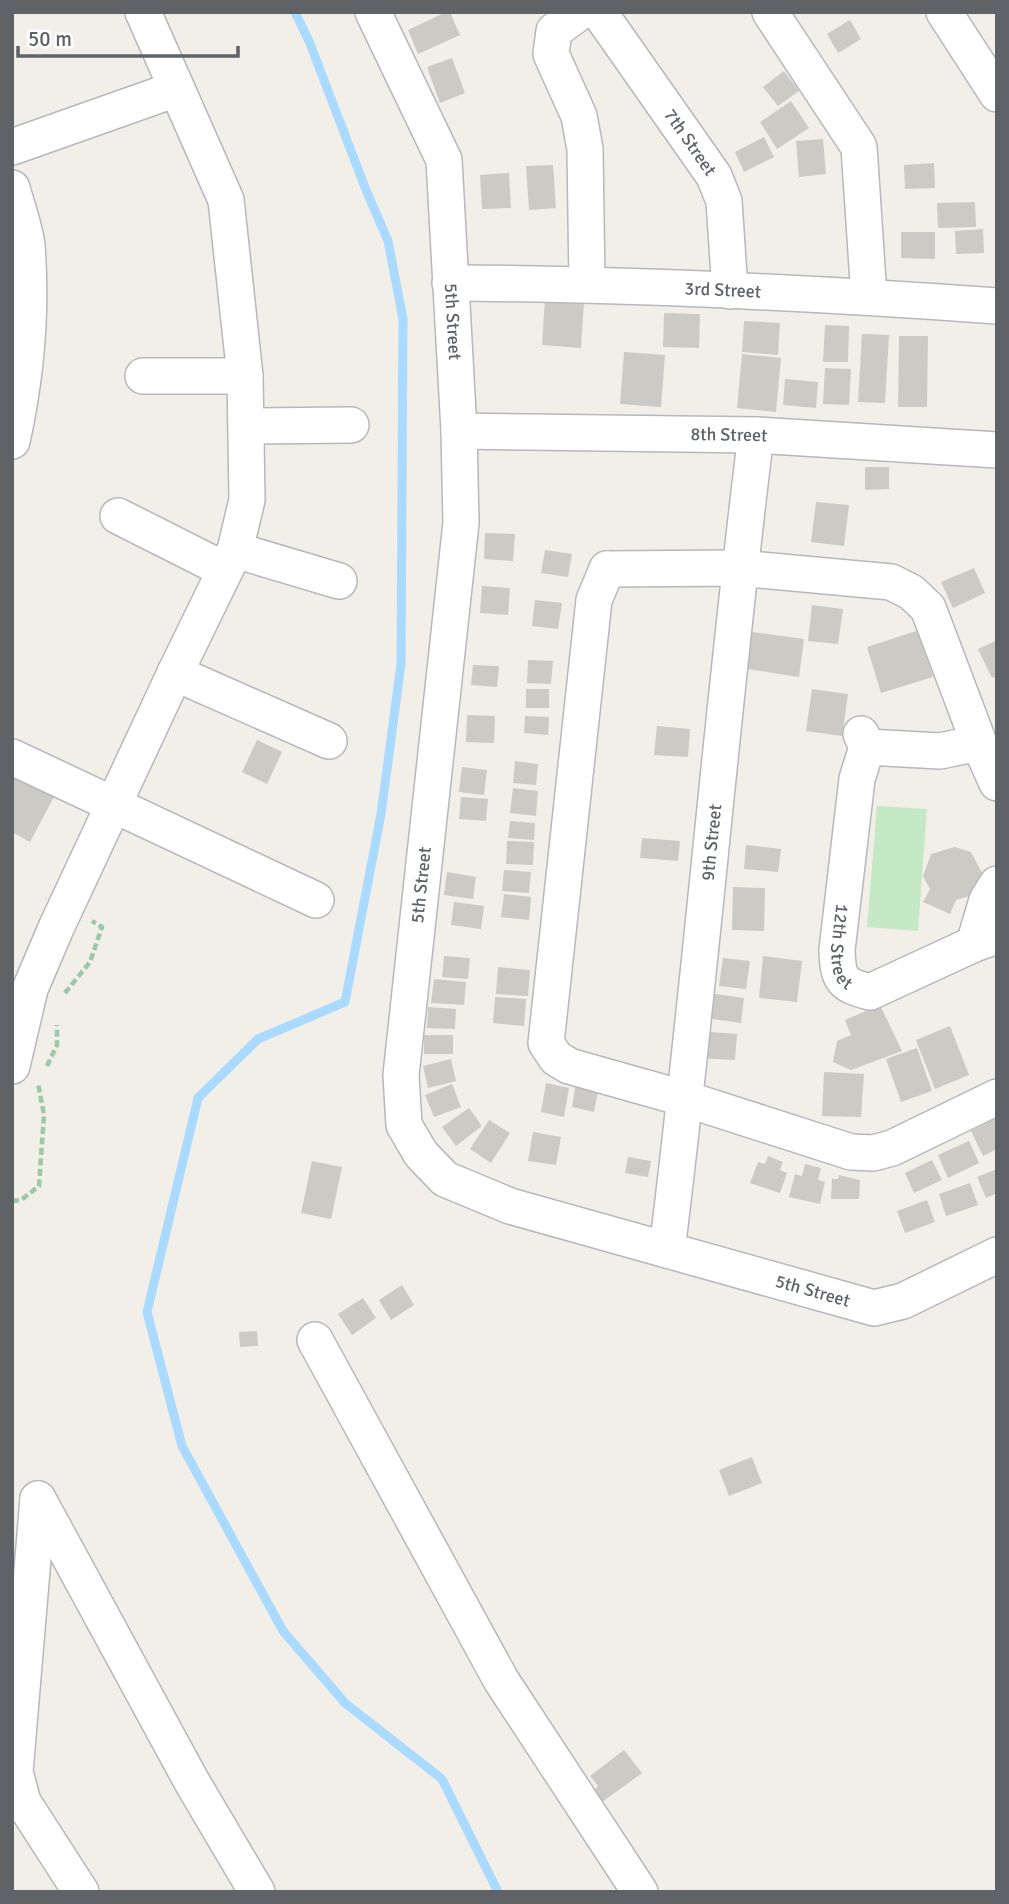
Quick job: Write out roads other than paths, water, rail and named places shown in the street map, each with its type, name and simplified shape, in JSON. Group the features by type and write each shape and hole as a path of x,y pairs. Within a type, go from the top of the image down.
{"street":[{"path":"12,1066 30,989 66,906 230,560 247,500 246,376 226,200 143,12"},
{"name":"5th Street","path":"373,12 444,160 459,431 461,523 401,1075 404,1125 421,1154 445,1178 510,1206 874,1308 903,1301 997,1255"},
{"path":"580,12 554,31 551,54 579,116 585,149 587,284"},
{"name":"7th Street","path":"598,12 714,176 724,201 730,291"},
{"path":"770,12 859,147 869,297"},
{"path":"944,12 997,94"},
{"path":"12,147 176,89"},
{"path":"12,188 27,244 28,324 22,396 12,441"},
{"name":"3rd Street","path":"450,283 587,284 869,297 997,306"},
{"path":"143,376 246,376"},
{"path":"247,426 351,425"},
{"name":"8th Street","path":"459,431 756,435 997,450"},
{"name":"9th Street","path":"667,1250 686,1099 739,568 756,435"},
{"path":"118,516 230,560 339,581"},
{"path":"997,783 928,608 911,592 891,582 739,568 603,564 594,600 546,1043 556,1058 569,1066 686,1099 851,1152 873,1153 892,1148 997,1097"},
{"path":"175,673 329,741"},
{"name":"12th Street","path":"979,743 940,751 864,740 837,950 838,972 849,987 870,992 985,940"},
{"path":"12,757 316,900"},
{"path":"985,940 987,900 997,884"},
{"path":"315,1340 501,1680 640,1892"},
{"path":"81,1892 23,1802 15,1772 38,1499 192,1782 257,1892"}],"waterway":[{"path":"295,12 388,241 403,319 401,664 381,814 345,1002 258,1039 198,1098 147,1312 182,1446 283,1631 345,1703 442,1779 498,1892"}]}
